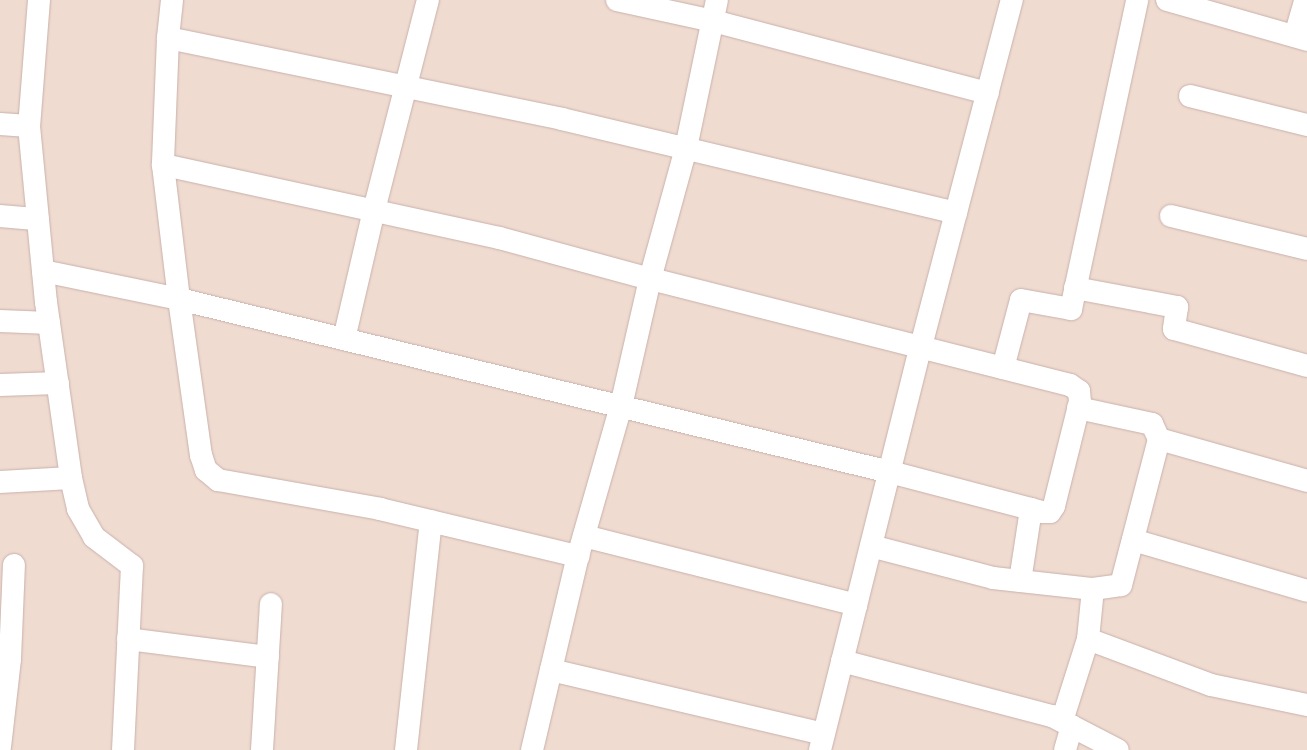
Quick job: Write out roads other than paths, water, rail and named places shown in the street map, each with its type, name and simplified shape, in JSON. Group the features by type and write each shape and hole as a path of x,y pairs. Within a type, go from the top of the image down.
{"street":[{"path":"39,0 29,126 49,323 71,478 78,509 94,537 132,566 124,750"},
{"path":"172,0 168,38 163,165 179,299 201,456 206,470 218,480 380,509 431,521 581,546 856,605"},
{"path":"344,340 374,210 428,0"},
{"path":"617,0 713,21 988,93"},
{"path":"532,750 581,546 621,406 650,279 686,148 717,0"},
{"path":"551,670 822,742 921,346 1012,0"},
{"path":"1003,368 1021,300 1071,309 1137,0"},
{"path":"1167,0 1301,38 1305,0"},
{"path":"168,38 405,86 686,148 956,213"},
{"path":"1190,96 1307,125"},
{"path":"0,124 29,126"},
{"path":"43,271 179,299 890,472 1031,509 1050,512 1054,506 1078,408 1079,391 1070,385 921,346 650,279 499,238 163,165"},
{"path":"0,216 38,219"},
{"path":"1171,216 1307,249"},
{"path":"1076,288 1177,306 1174,329 1307,366"},
{"path":"0,321 49,323"},
{"path":"0,385 58,383"},
{"path":"871,546 993,578 1093,589 1121,585 1159,439 1152,424 1078,408"},
{"path":"1159,439 1307,481"},
{"path":"0,482 71,478"},
{"path":"1020,581 1031,509"},
{"path":"406,750 431,521"},
{"path":"1133,540 1307,591"},
{"path":"0,747 10,659 14,565"},
{"path":"1065,750 1067,724 1088,639 1093,589"},
{"path":"262,750 271,604"},
{"path":"128,639 268,657"},
{"path":"1088,639 1211,685 1307,705"},
{"path":"842,661 1052,716 1118,750"}]}
